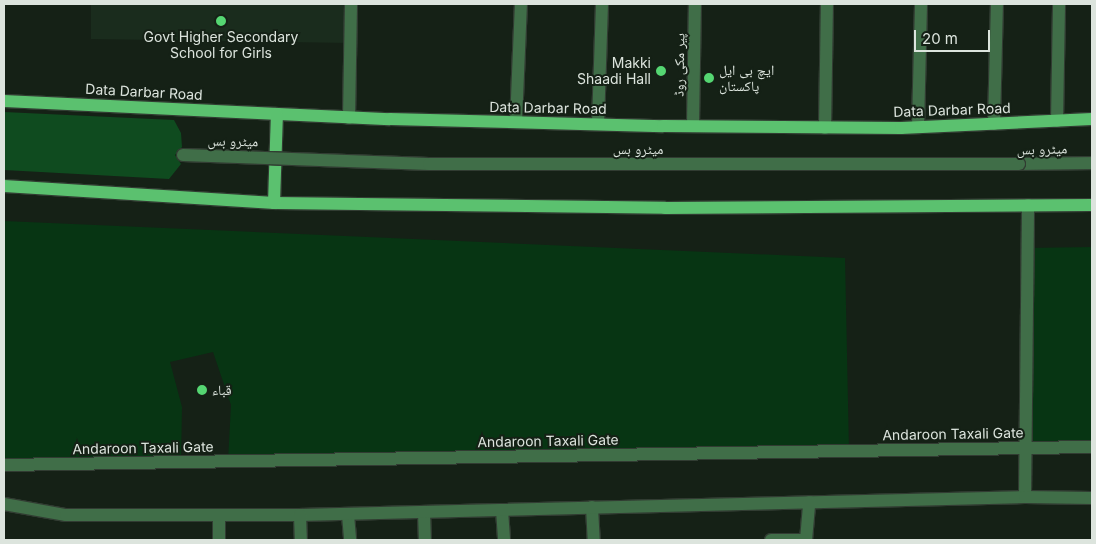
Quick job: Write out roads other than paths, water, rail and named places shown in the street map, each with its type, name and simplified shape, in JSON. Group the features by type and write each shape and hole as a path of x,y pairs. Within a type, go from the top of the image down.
{"main road":[{"name":"Data Darbar Road","path":"4,101 349,118 693,126 918,127 1092,119"},
{"path":"274,203 277,114"},
{"path":"4,186 274,203 664,208 1092,205"}],"street":[{"path":"349,118 351,4"},
{"path":"516,122 521,4"},
{"path":"598,124 602,4"},
{"name":"پیر مکی روڈ","path":"693,126 695,4"},
{"path":"825,128 828,4"},
{"path":"918,127 922,4"},
{"path":"994,124 997,4"},
{"path":"1057,121 1059,4"},
{"name":"میٹرو بس","path":"183,155 429,164 1019,164 1092,162"},
{"path":"1025,497 1028,206"},
{"name":"Andaroon Taxali Gate","path":"4,465 1092,447"},
{"path":"4,504 66,515 348,515 592,507 1025,497 1092,498"},
{"path":"771,540 806,540 809,502"},
{"path":"592,507 594,540"},
{"path":"502,510 504,540"},
{"path":"424,513 425,540"},
{"path":"219,515 219,540"},
{"path":"300,515 301,540"},
{"path":"348,515 350,540"}],"place":[{"name":"Govt Higher Secondary School for Girls","path":"221,21"},
{"name":"Makki Shaadi Hall","path":"661,71"},
{"name":"ایچ بی ایل پاکستان","path":"709,78"},
{"name":"قباء","path":"202,390"}]}
